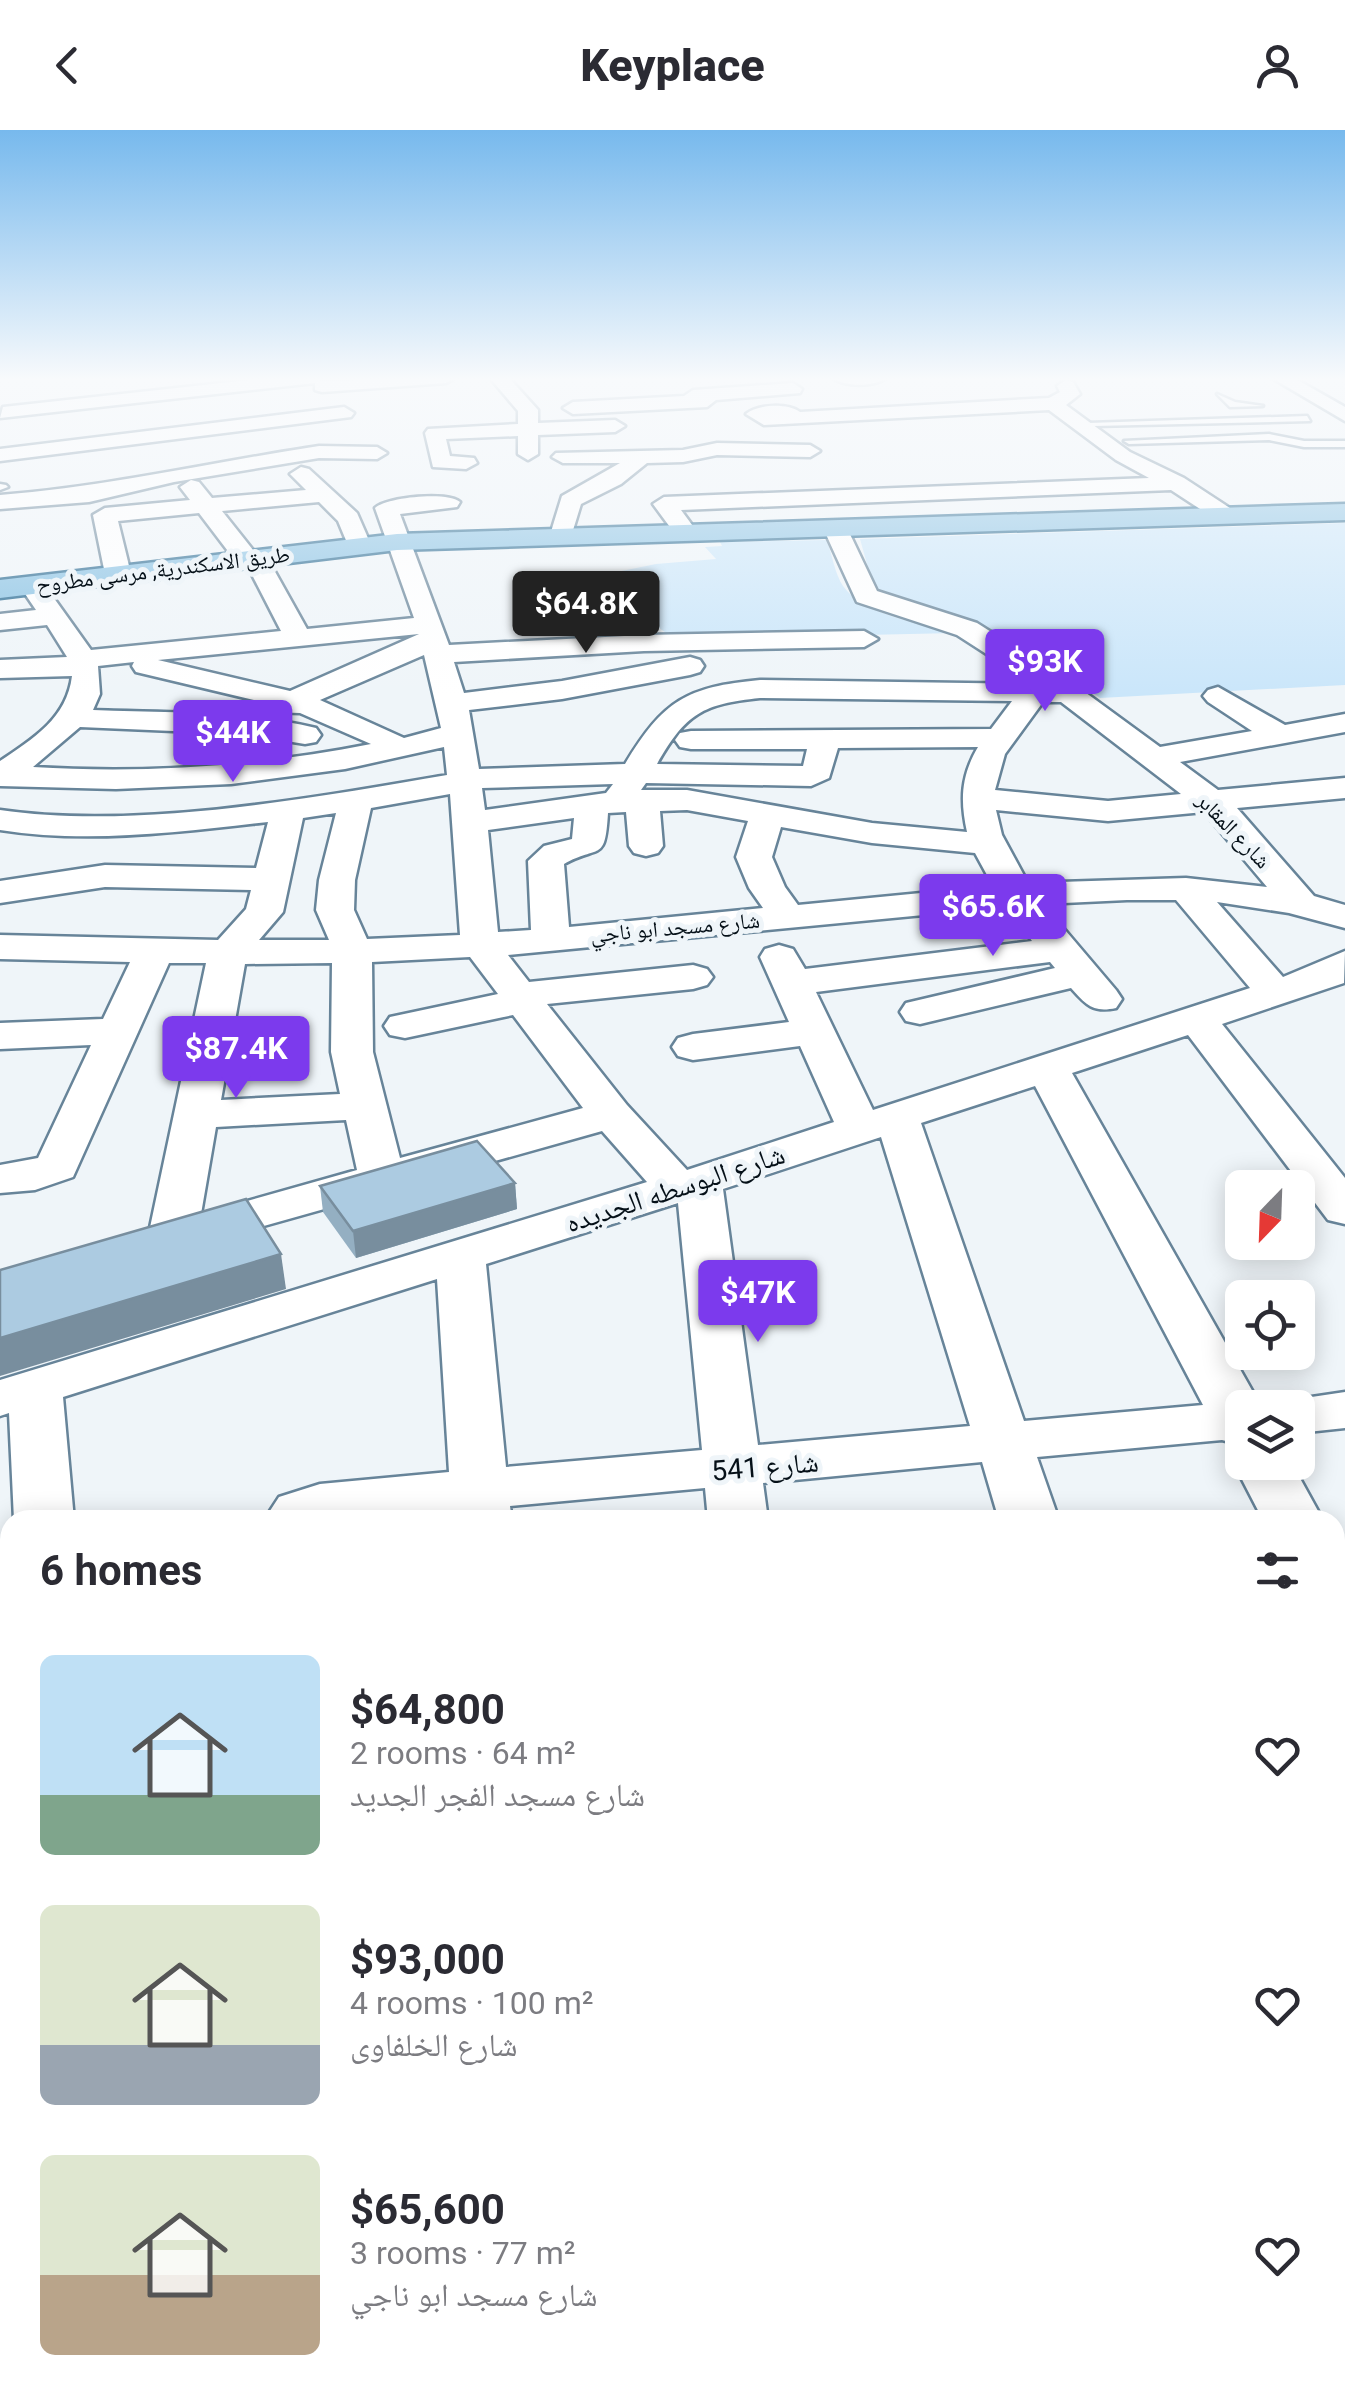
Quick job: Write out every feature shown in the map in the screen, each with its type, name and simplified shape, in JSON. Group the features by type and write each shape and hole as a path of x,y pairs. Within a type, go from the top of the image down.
{"main road":[{"name":"طريق الاسكندرية, مرسى مطروح","path":"0,589 250,557 356,538 397,542 475,538 563,524 686,533 778,532 1345,512"}],"street":[{"path":"23,484 99,495 284,499 334,484"},
{"path":"23,484 99,495 132,484"},
{"path":"104,484 99,495 118,574"},
{"path":"184,484 236,529 298,638"},
{"path":"284,499 310,534 356,538 349,518 312,484"},
{"path":"451,484 386,508 434,640 455,717 470,822 480,945 611,1114 688,1184 734,1495"},
{"path":"460,484 475,538"},
{"path":"621,484 570,501 563,524 668,512"},
{"path":"735,484 788,488"},
{"path":"778,484 788,488"},
{"path":"778,532 787,484"},
{"path":"686,533 664,504 788,488 858,484"},
{"path":"858,484 884,528"},
{"path":"1178,484 1228,517"},
{"path":"202,498 319,488"},
{"path":"99,495 145,539 112,542"},
{"name":"شارع المقابر","path":"836,530 866,596 967,629 1068,693 1215,804 1298,900"},
{"path":"32,585 58,623 92,660 290,702 353,722 401,749"},
{"path":"244,614 284,610"},
{"path":"620,614 642,632 644,643 662,672"},
{"path":"0,625 58,623 96,629"},
{"path":"0,669 298,638 434,640 534,648 644,643 722,649 864,639"},
{"path":"826,639 848,668"},
{"path":"232,774 224,761 223,748 243,725 434,640"},
{"path":"534,648 562,690"},
{"path":"0,766 56,780 141,780 348,760 401,749 455,717 562,690 662,672 722,649"},
{"path":"722,649 760,690"},
{"path":"0,766 62,727 83,701 92,660"},
{"path":"295,672 334,685"},
{"path":"455,717 681,705 714,694 760,690 1068,693"},
{"path":"891,691 918,739"},
{"path":"1034,693 980,776 978,820 987,844 1020,895 1081,974"},
{"path":"1218,696 1280,734"},
{"path":"551,939 546,861 556,853 589,845 668,718 681,705"},
{"path":"62,727 145,719 243,725 310,736 334,746 348,760"},
{"path":"0,820 145,719"},
{"path":"1152,758 1345,723"},
{"path":"656,741 1002,738"},
{"path":"470,822 622,795 735,790 812,776 818,772 824,740"},
{"path":"117,824 141,780"},
{"path":"0,820 117,824 287,812 463,780 622,795"},
{"path":"735,790 768,813 872,833 987,844"},
{"path":"977,798 1108,811 1343,790"},
{"path":"622,795 646,846"},
{"path":"356,801 337,880 335,910 352,949 352,1052 381,1175"},
{"path":"287,812 264,912 228,952 196,1115 153,1242 381,1175 611,1114"},
{"path":"768,813 754,857 767,888 792,983 814,1031 879,1123 1004,1443 1025,1510"},
{"path":"0,874 63,825"},
{"path":"0,892 105,876 148,874 273,880"},
{"path":"656,889 666,928"},
{"path":"1201,889 1320,981"},
{"name":"شارع مسجد ابو ناجي","path":"0,947 228,952 480,945 1020,895 1201,889 1298,900 1345,916"},
{"path":"18,1178 48,1173 62,1160 155,951"},
{"path":"792,983 1081,974"},
{"path":"920,1012 1081,974"},
{"path":"405,1026 522,998 693,977"},
{"name":"شارع البوسطه الجديده","path":"17,1393 688,1184 1320,981"},
{"path":"1197,1019 1336,1187"},
{"path":"693,1046 814,1031"},
{"path":"0,1036 120,1032"},
{"path":"1048,1069 1225,1394"},
{"path":"196,1115 364,1106"},
{"path":"460,1256 482,1505"},
{"path":"17,1393 42,1510"},
{"path":"1315,1413 1345,1410"},
{"name":"شارع 541","path":"303,1510 320,1504 482,1505 734,1495 1004,1443 1225,1434"},
{"path":"1271,1480 1288,1510"}],"shaded area":[{"path":"1345,523 1345,685 1100,698 1030,646 881,593 872,582 860,539"},
{"path":"827,540 840,581 852,596 895,617 955,633 675,639 617,599 593,601 582,579 656,564 716,559 705,547 722,546 720,542"}],"building":[{"path":"477,1141 515,1183 353,1231 320,1186"},
{"path":"246,1199 281,1254 0,1338 0,1270"}]}
